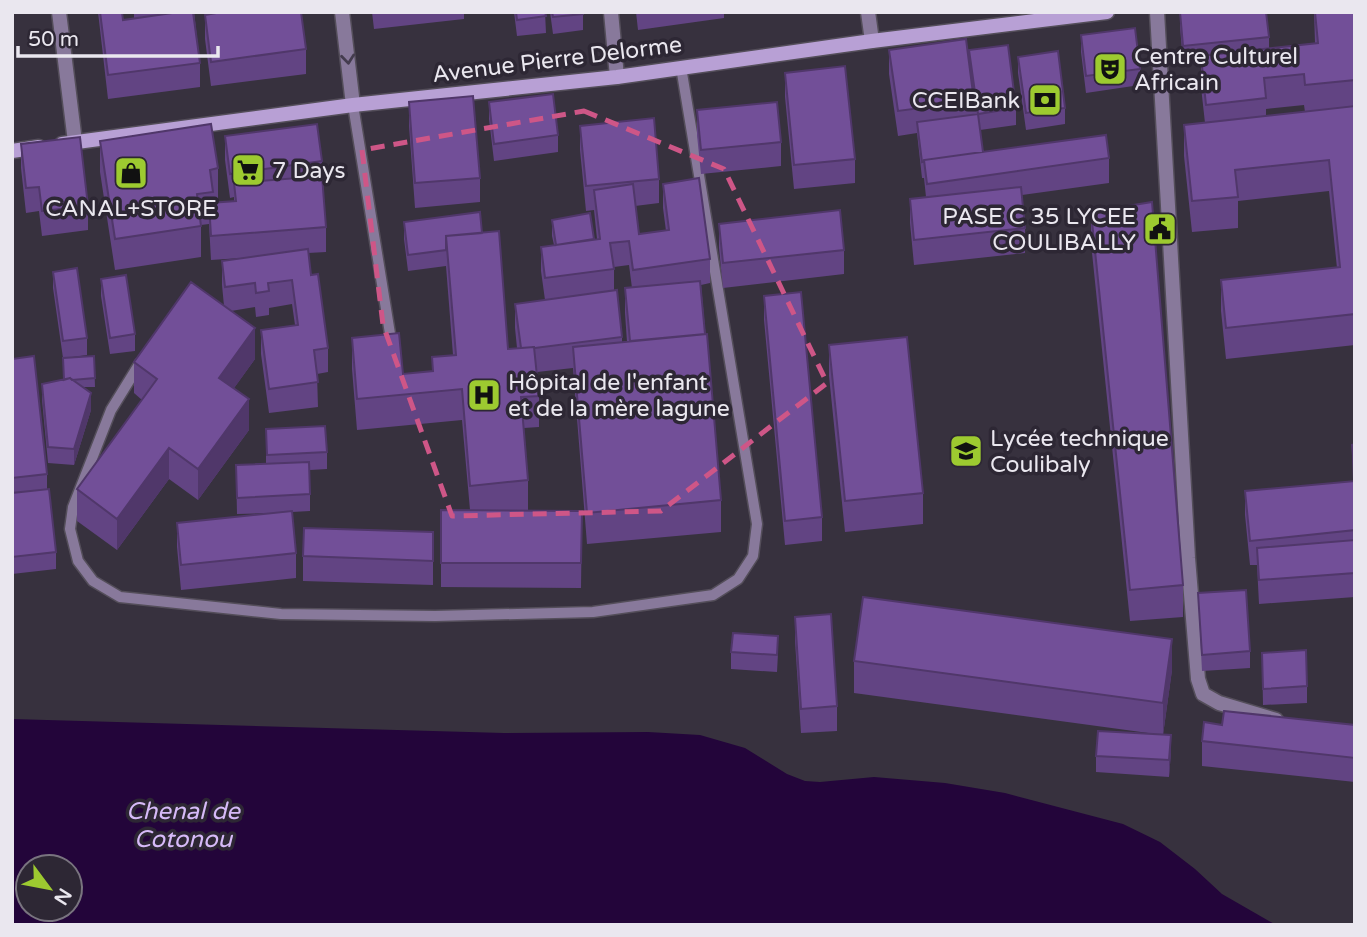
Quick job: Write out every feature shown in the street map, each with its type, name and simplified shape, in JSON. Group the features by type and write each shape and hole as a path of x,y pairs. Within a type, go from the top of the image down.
{"main road":[{"name":"Avenue Pierre Delorme","path":"12,150 353,106 617,77 872,41 1107,12"}],"street":[{"path":"59,12 75,142"},
{"path":"342,12 353,106"},
{"path":"611,12 617,77"},
{"path":"868,12 872,41"},
{"path":"1157,12 1187,545 1198,678 1203,694 1219,703 1293,725"}],"lane":[{"path":"148,352 111,410 73,507 70,529 78,561 93,580 120,597 281,614 435,616 593,612 713,595 738,579 753,556 757,524 681,67"},
{"path":"353,106 393,356"}],"highlighted area":[{"path":"584,111 724,169 827,383 661,511 452,516 383,325 362,150"}],"water":[{"name":"Chenal de Cotonou","path":"12,719 504,733 648,732 700,735 745,748 787,774 805,781 874,777 945,783 1005,793 1123,824 1160,842 1222,894 1276,925 12,925"}],"building":[{"path":"100,12 122,12 123,20 193,12 200,63 108,75"},
{"path":"222,12 301,12 306,49 211,62 205,15"},
{"path":"516,12 545,12 546,16 517,20"},
{"path":"552,12 583,12 583,14 553,17"},
{"path":"1180,12 1266,12 1269,37 1183,46"},
{"path":"1315,12 1355,12 1355,80 1305,85 1304,74 1264,78 1266,98 1206,105 1201,56 1318,43"},
{"path":"1135,28 1140,69 1086,76 1081,35"},
{"path":"966,39 974,101 898,111 889,50"},
{"path":"1008,45 1016,108 978,114 969,50"},
{"path":"1058,51 1065,108 1026,113 1018,57"},
{"path":"845,66 855,159 794,165 785,73"},
{"path":"553,94 558,135 494,144 489,102"},
{"path":"473,96 480,178 415,183 409,102"},
{"path":"777,102 781,142 701,150 697,110"},
{"path":"1355,106 1355,314 1226,328 1221,280 1340,267 1329,160 1235,170 1238,197 1192,201 1184,125"},
{"path":"978,114 983,152 922,162 917,122"},
{"path":"654,118 659,179 586,186 580,126"},
{"path":"211,124 218,168 210,170 213,192 197,194 201,226 115,239 100,141"},
{"path":"317,124 322,161 230,174 225,136"},
{"path":"1106,135 1109,158 927,184 924,160"},
{"path":"80,137 88,206 42,211 39,187 26,188 21,144"},
{"path":"322,176 326,227 211,236 209,203 236,201 234,183"},
{"path":"699,178 710,259 633,270 629,241 610,243 614,269 545,278 541,247 600,239 594,190 633,184 639,234 669,230 663,184"},
{"path":"1021,187 1025,228 914,240 910,199"},
{"path":"1152,202 1183,585 1130,590 1091,212"},
{"path":"840,210 844,250 723,263 719,224"},
{"path":"480,212 482,233 446,236 446,250 408,255 404,222"},
{"path":"590,213 594,239 556,245 552,220"},
{"name":"Hôpital de l'enfant et de la mère lagune","path":"499,231 508,349 534,347 539,396 521,397 528,480 470,486 462,389 357,399 352,338 399,333 403,374 433,371 432,357 456,355 446,236"},
{"path":"308,249 311,275 318,274 328,348 314,350 318,382 269,389 261,330 298,325 292,280 268,283 269,291 256,293 255,283 225,287 222,261"},
{"path":"77,268 87,338 63,341 53,272"},
{"path":"126,275 135,334 110,338 101,279"},
{"path":"700,281 705,334 630,341 625,288"},
{"path":"191,282 255,328 219,378 249,399 198,469 169,448 117,519 77,489 157,379 134,362"},
{"path":"617,290 622,337 521,348 515,304"},
{"path":"801,292 822,517 785,521 764,296"},
{"path":"707,334 721,500 587,513 573,347"},
{"path":"907,337 923,493 845,501 829,345"},
{"path":"34,356 47,474 12,478 12,359"},
{"path":"94,356 95,378 64,380 63,358"},
{"path":"70,378 91,393 74,449 48,447 42,384"},
{"path":"325,426 327,452 267,455 266,429"},
{"path":"1355,444 1355,478 1352,445"},
{"path":"309,462 310,494 237,498 236,465"},
{"path":"1355,481 1355,530 1250,541 1245,491"},
{"path":"49,489 56,552 12,557 12,493"},
{"path":"441,510 582,511 581,563 441,563"},
{"path":"292,511 296,553 181,565 177,523"},
{"path":"304,528 433,532 433,561 303,556"},
{"path":"1355,540 1355,573 1259,580 1257,548"},
{"path":"1246,590 1250,651 1202,655 1198,593"},
{"path":"863,597 1172,639 1163,703 854,661"},
{"path":"831,614 837,706 801,709 795,617"},
{"path":"733,633 778,636 777,655 731,652"},
{"path":"1306,650 1307,686 1263,689 1262,653"},
{"path":"1224,711 1355,725 1355,758 1202,741 1204,722 1222,725"},
{"path":"1098,731 1171,735 1169,760 1096,756"}],"place":[{"name":"Centre Culturel Africain","path":"1110,69"},
{"name":"CCEIBank","path":"1045,100"},
{"name":"7 Days","path":"248,170"},
{"name":"CANAL+STORE","path":"131,173"},
{"name":"PASE C 35 LYCEE COULIBALLY","path":"1160,229"},
{"name":"Hôpital de l'enfant et de la mère lagune","path":"484,395"},
{"name":"Lycée technique Coulibaly","path":"966,451"}]}
